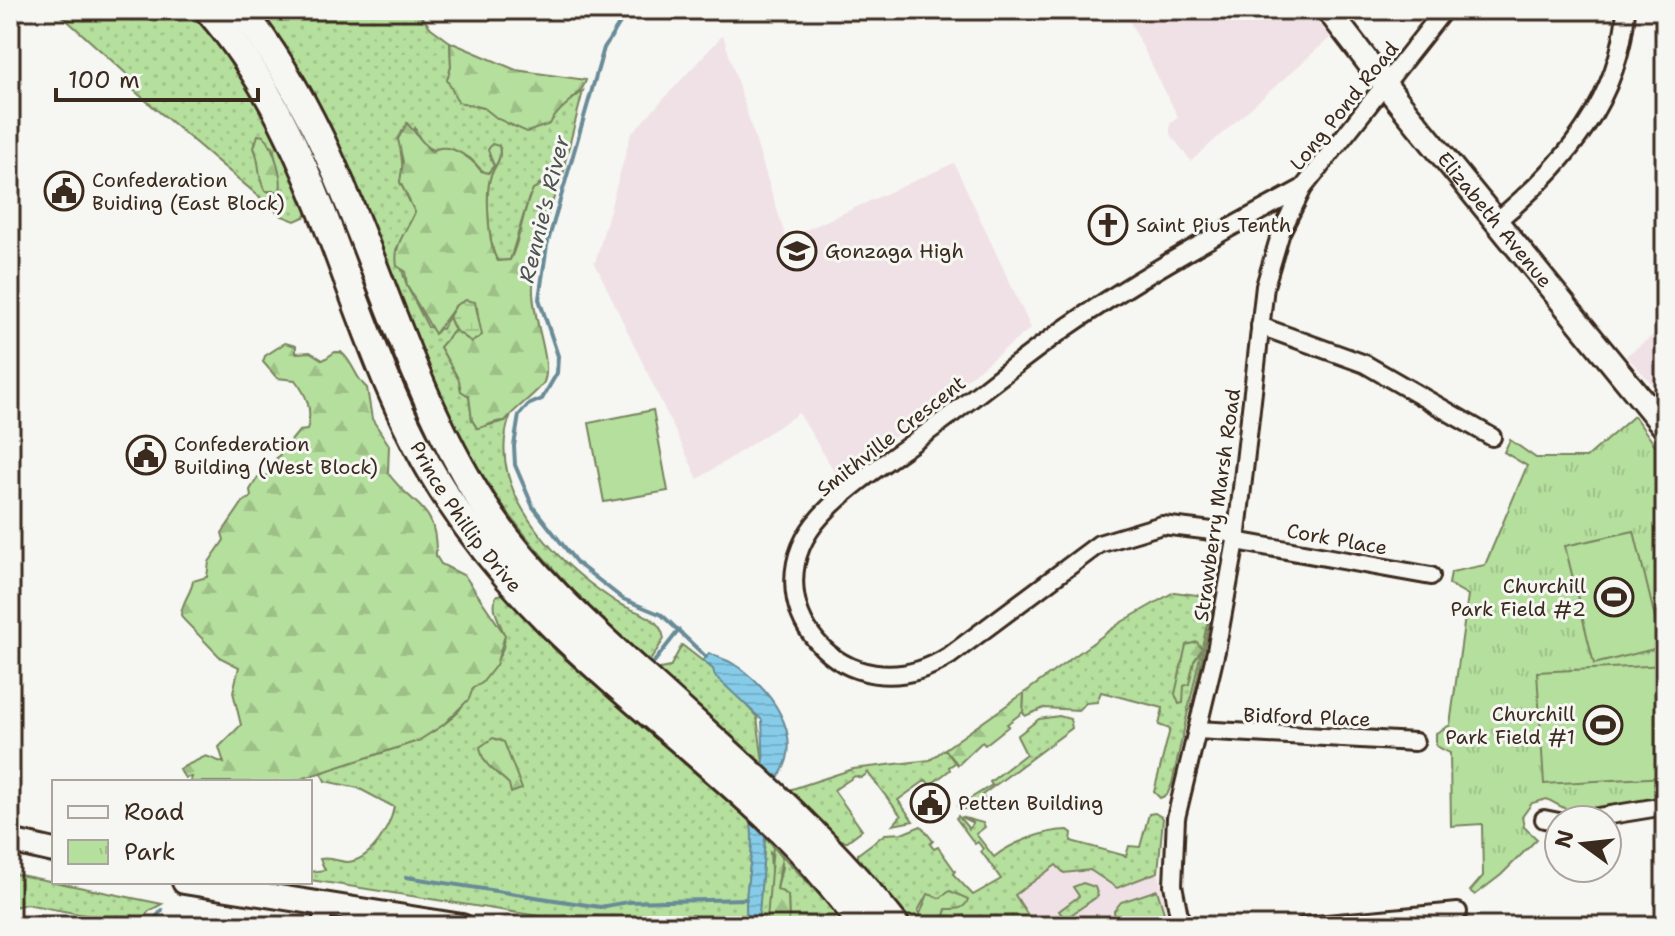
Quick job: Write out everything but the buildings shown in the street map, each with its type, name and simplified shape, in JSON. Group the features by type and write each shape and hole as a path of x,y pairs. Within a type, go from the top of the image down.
{"main road":[{"name":"Prince Phillip Drive","path":"208,10 238,47 282,118 315,190 390,381 447,498 498,568 554,630 755,792 789,810 838,857 896,926"},
{"name":"Prince Phillip Drive","path":"241,10 277,56 314,124 431,408 454,457 493,519 527,564 568,608 755,792 788,838 864,926"},
{"name":"Elizabeth Avenue","path":"1328,10 1665,428"},
{"path":"10,841 52,851"},
{"path":"192,884 322,916 462,926"}],"street":[{"name":"Long Pond Road","path":"1303,188 1324,157 1387,86 1444,10"},
{"path":"1498,220 1539,187 1571,151 1597,110 1619,51 1626,10"},
{"name":"Strawberry Marsh Road","path":"1181,926 1173,885 1173,843 1181,792 1237,538 1260,326 1274,252 1303,188"},
{"name":"Smithville Crescent","path":"1237,538 1162,525 1099,544 949,656 931,667 893,677 860,673 824,651 805,625 796,592 803,542 823,514 862,482 1068,327 1135,284 1303,188"},
{"path":"1260,326 1365,364 1492,437"},
{"name":"Cork Place","path":"1237,538 1431,576"},
{"name":"Bidford Place","path":"1197,730 1415,742"},
{"path":"1623,813 1665,806"},
{"path":"1305,926 1458,912"}],"shaded area":[{"path":"1124,10 1309,10 1331,37 1191,161 1170,134 1170,124 1178,117"},
{"name":"Gonzaga High","path":"723,35 786,239 954,163 1031,328 840,481 799,413 698,479 595,263 631,134"},
{"path":"1665,326 1665,397 1626,356"},
{"path":"1044,851 1158,867 1168,926 945,926"}],"green space":[{"path":"78,10 192,10 228,55 258,103 308,207 306,216 295,221 282,216 130,87 127,82 130,77 61,15 65,11 72,15","holes":["255,141 273,146 281,190 269,192"]},
{"path":"258,10 416,10 431,28 450,42 451,67 447,80 468,105 484,108 512,126 555,113 583,91 565,162 558,164 550,178 539,184 529,197 510,260 498,261 488,219 489,182 499,158 499,146 491,160 494,166 488,173 468,157 430,149 415,128 401,153 403,171 400,182 415,212 396,250 407,286 428,327 442,329 449,317 455,330 440,347 459,380 461,391 469,396 472,420 477,428 505,421 511,414 505,442 507,469 516,495 530,520 548,544 591,584 620,604 651,619 661,630 664,639 648,664 555,570 501,503 477,467 435,388 414,340 339,144 289,52"},
{"path":"450,42 516,70 586,80 550,124 527,132 498,119 484,108 458,102 447,80 451,67"},
{"path":"407,123 431,152 451,149 488,173 494,166 488,150 492,144 499,146 499,158 489,183 488,206 492,245 498,261 510,260 533,189 546,182 558,164 565,162 542,237 533,286 546,362 544,382 505,421 477,428 472,420 469,396 461,391 459,380 440,347 455,330 472,342 479,324 477,308 456,305 435,334 407,286 405,271 397,266 399,244 415,212 400,182 403,162 398,139"},
{"path":"258,135 264,136 274,155 279,172 279,191 265,191 263,186 254,148"},
{"path":"466,300 475,302 482,335 472,342 455,330 449,317 456,305"},
{"path":"285,343 296,346 296,353 310,352 323,360 335,352 341,352 349,361 367,388 372,419 389,445 388,473 428,516 433,526 436,556 441,564 465,576 505,635 496,665 482,683 473,688 469,699 443,725 418,741 298,780 190,780 191,777 185,778 179,769 206,756 224,763 219,747 241,725 233,692 239,667 221,658 184,620 182,610 193,581 207,577 209,562 224,540 222,533 243,502 251,497 250,490 258,477 269,475 272,464 299,431 307,430 309,423 306,397 299,386 295,380 277,378 263,362 265,356"},
{"path":"653,410 668,491 604,502 589,423"},
{"path":"1634,416 1665,459 1665,799 1623,806 1556,804 1547,799 1532,803 1522,817 1524,827 1537,839 1501,875 1475,895 1470,891 1483,876 1482,824 1451,826 1450,753 1436,746 1436,733 1450,725 1468,595 1449,584 1451,572 1485,565 1527,466 1504,452 1510,440 1536,458 1586,458"},
{"name":"Churchill Park Field #2","path":"1634,531 1662,647 1594,664 1565,546"},
{"path":"1225,547 1209,641 1177,777"},
{"path":"1174,592 1213,597 1172,784 1167,795 1160,798 1154,792 1170,729 1159,725 1163,708 1101,692 1097,702 1086,703 1078,710 1044,708 1025,716 1024,693 1120,623"},
{"path":"503,593 557,652 751,822 752,849 746,900 748,926 601,926 312,880 312,872 325,870 320,859 346,862 371,850 383,834 394,807 358,788 325,781 321,773 409,743 442,726 456,714 503,648 504,635 495,610 496,596"},
{"path":"1197,642 1202,649 1194,661 1189,684 1184,686 1183,703 1179,704 1175,694 1186,645"},
{"path":"682,645 713,669 757,717 764,770 654,670 670,667"},
{"name":"Churchill Park Field #1","path":"1665,665 1665,777 1544,784 1537,672"},
{"path":"1024,693 1023,712 985,745 982,742 958,765 945,749"},
{"path":"1059,716 1070,719 1072,728 982,795 989,805 986,808 962,809 958,806 992,785 990,782 1026,754 1017,736 1039,719"},
{"path":"493,738 504,742 522,789 511,793 509,784 484,759 480,747"},
{"path":"945,749 955,763 949,767 950,770 930,785 926,780 898,800 913,821 893,825 901,816 868,773 861,778 855,776 834,790 862,830 846,842 835,837 789,790 853,769 930,760"},
{"path":"1155,813 1163,818 1158,872 1117,888 1090,870 1064,873 1056,865 1015,895 1035,926 941,926 946,909 934,896 925,898 918,911 938,926 911,926 858,862 858,854 885,834 904,833 921,826 933,841 930,844 934,849 938,847 955,871 953,874 973,895 1001,879 978,842 975,844 956,818 958,816 969,829 973,823 961,817 983,823 985,827 976,834 994,857 1029,838 1068,830 1072,833 1071,841 1126,856 1129,846 1140,847 1149,814"},
{"path":"765,837 848,926 789,926 788,895 777,889 782,867 770,853 772,888 767,920 779,926 758,926"},
{"path":"773,846 782,857 777,889 788,895 789,926 769,925 767,920"},
{"path":"10,873 162,904 149,911 138,925 26,904 10,908"},
{"path":"1083,883 1095,887 1098,896 1065,919 1059,911 1079,896 1073,887"},
{"path":"1157,890 1168,926 1116,926 1114,911 1121,902"},
{"path":"950,891 968,899 965,905 946,909 941,926 933,920 924,923 918,919 928,894 940,898"}],"water":[{"path":"709,653 732,663 759,684 780,714 789,746 786,763 777,779 764,770 762,720 715,676 713,669 703,660"},
{"path":"751,822 765,837 758,926 748,926 746,913 752,849"}],"waterway":[{"name":"Rennie's River","path":"628,10 604,48 547,245 539,299 558,356 557,373 542,399 528,405 519,415 514,446 515,465 533,507 577,563 623,599 662,615 706,657"},
{"path":"654,662 679,630"},
{"path":"406,877 600,907 628,902 746,899"},
{"path":"149,926 162,910"}],"place":[{"name":"Confederation Buiding (East Block)","path":"64,191"},
{"name":"Saint Pius Tenth","path":"1108,225"},
{"name":"Gonzaga High","path":"797,251"},
{"name":"Confederation Building (West Block)","path":"146,455"},
{"name":"Churchill Park Field #2","path":"1614,597"},
{"name":"Churchill Park Field #1","path":"1603,725"},
{"name":"Petten Building","path":"930,803"}]}
